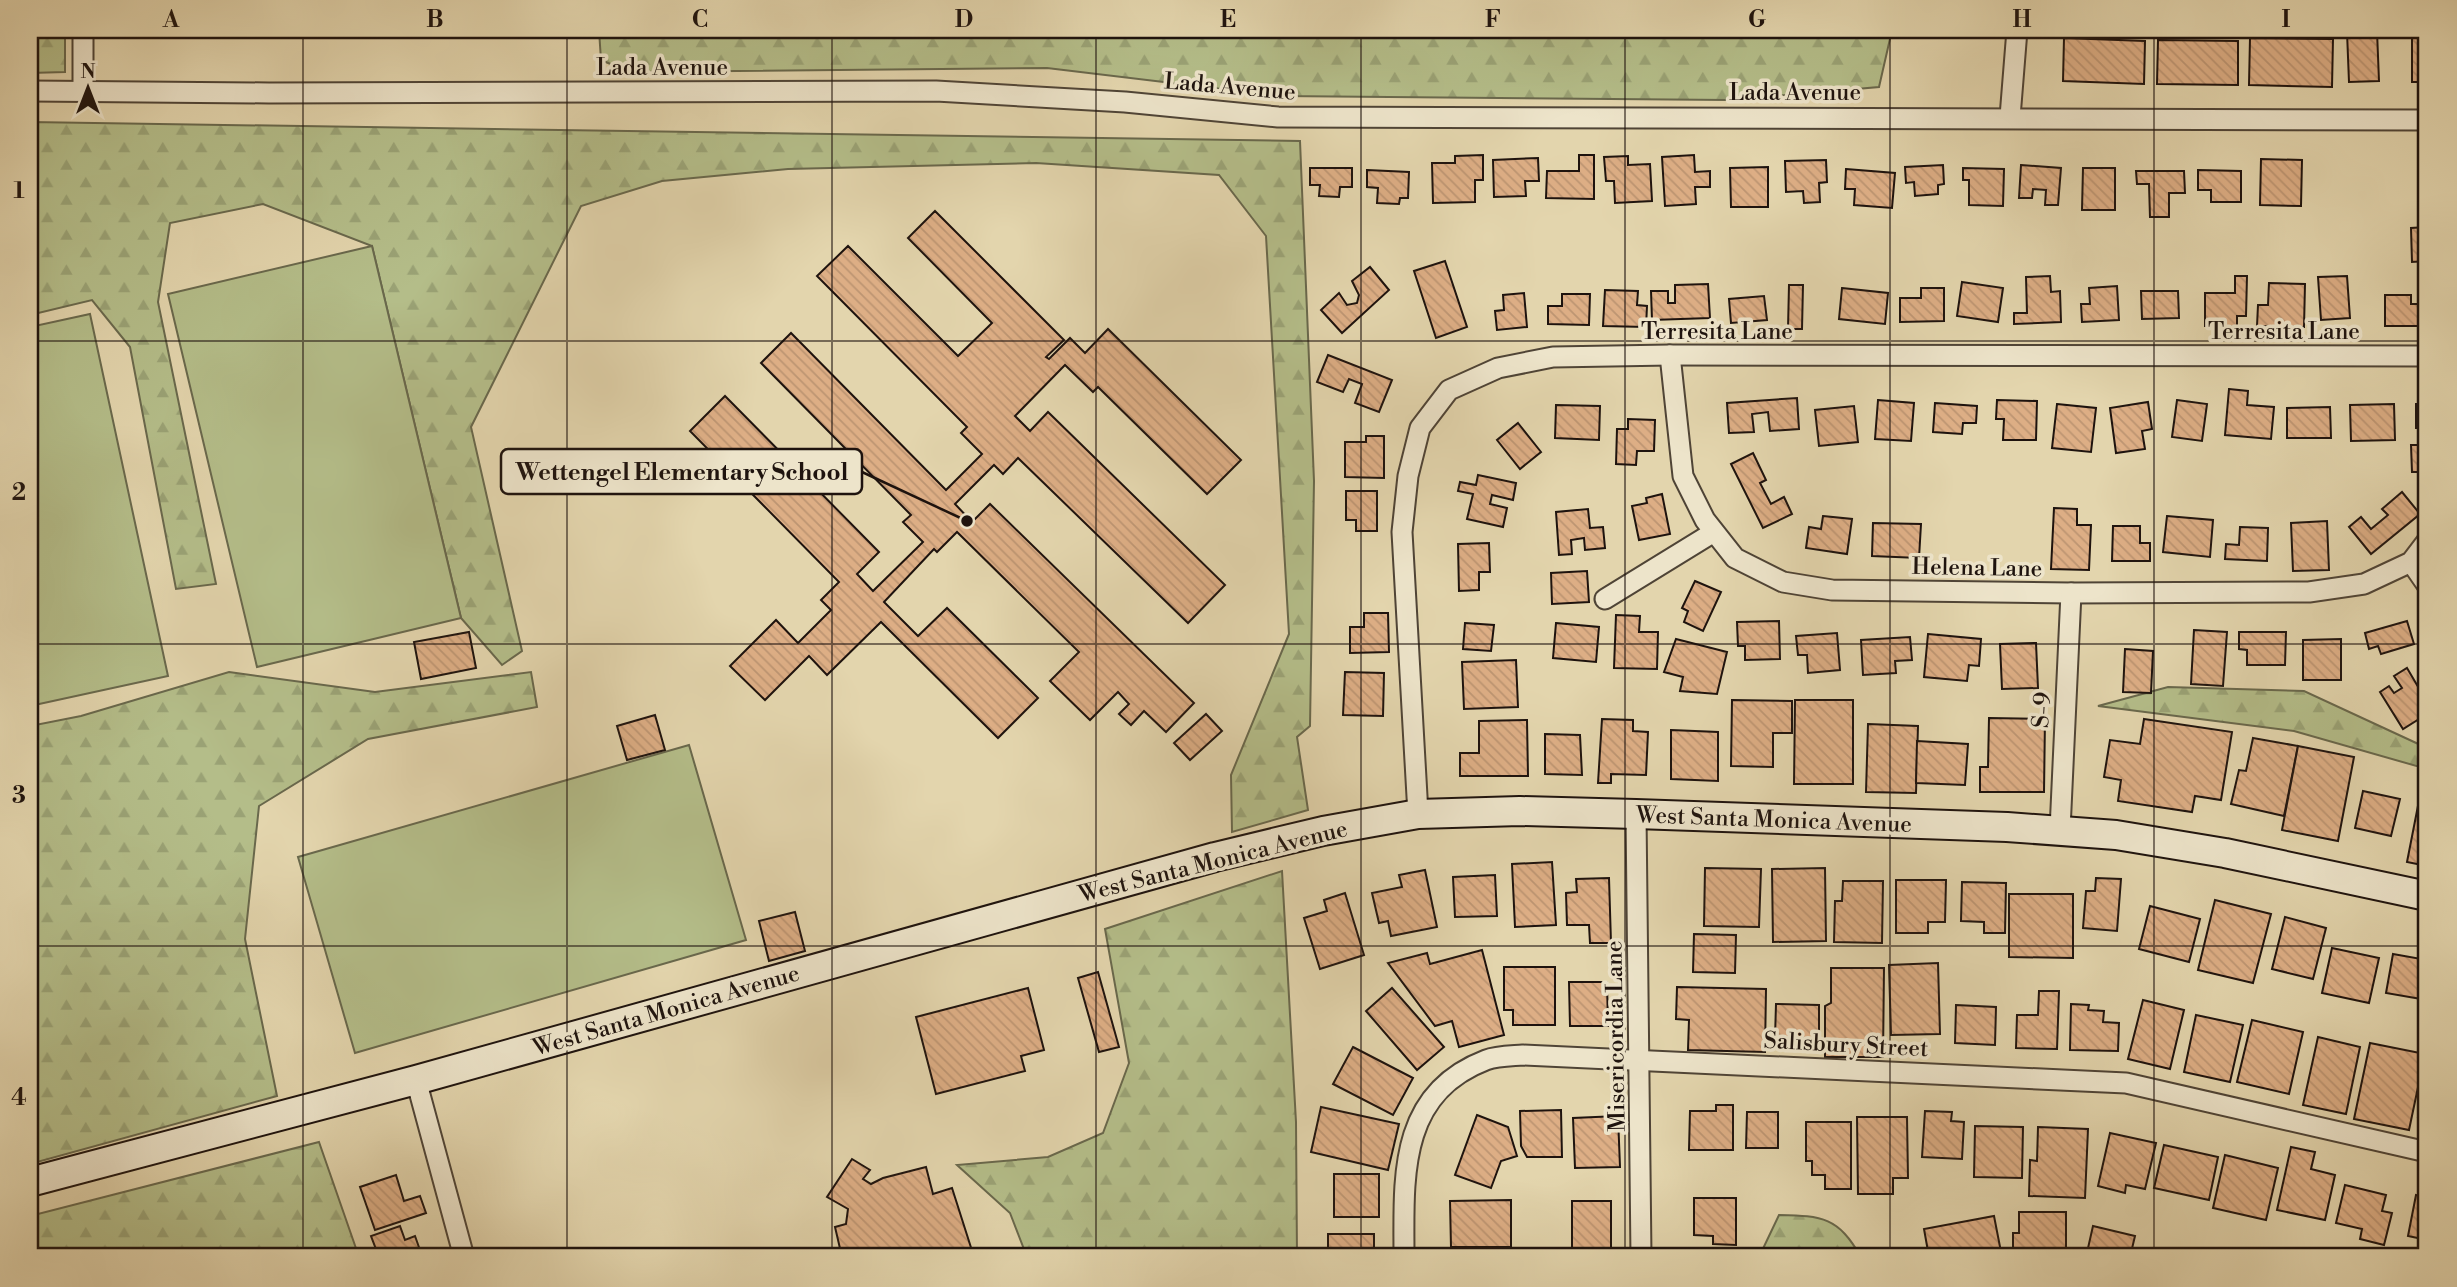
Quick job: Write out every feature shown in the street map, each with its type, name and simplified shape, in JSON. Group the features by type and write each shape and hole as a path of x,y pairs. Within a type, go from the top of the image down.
{"main road":[{"name":"West Santa Monica Avenue","path":"30,1182 416,1080 1215,857 1323,831 1418,814 1520,811 2060,830 2171,843 2427,896"}],"street":[{"path":"83,30 83,91"},
{"path":"2010,117 2017,30"},
{"name":"Lada Avenue","path":"30,91 936,91 1125,102 1278,117 2427,120"},
{"name":"Helena Lane","path":"1670,355 1683,476 1704,520 1735,558 1783,582 1832,590 2309,592 2364,584 2411,562 2427,541"},
{"name":"Terresita Lane","path":"1418,814 1402,532 1408,476 1420,428 1449,390 1499,368 1553,357 2427,356"},
{"path":"1605,598 1714,532"},
{"path":"2411,562 2427,585"},
{"name":"S-9","path":"2060,830 2071,593"},
{"name":"Misericordia Lane","path":"1636,814 1641,1257"},
{"name":"Salisbury Street","path":"1404,1257 1404,1172 1411,1136 1429,1103 1455,1077 1488,1059 1524,1055 1640,1058 2126,1083 2427,1152"},
{"path":"416,1080 464,1257"}],"green space":[{"path":"30,30 65,30 65,72 30,73"},
{"path":"599,30 1892,30 1879,87 1727,100 1280,96 1047,68 629,72 601,60"},
{"path":"30,122 1300,141 1314,481 1310,726 1297,737 1308,810 1232,832 1231,775 1289,634 1266,236 1219,175 1036,163 788,169 662,181 581,206 471,427 522,651 502,665 461,618 372,246 263,204 170,223 158,302 216,584 176,589 130,347 92,300 30,315"},
{"path":"372,246 461,618 257,667 168,294"},
{"path":"90,314 168,676 30,706 30,327"},
{"path":"229,672 375,692 531,672 537,707 368,739 259,806 245,939 277,1096 30,1164 30,726 81,716"},
{"path":"2168,687 2304,691 2427,748 2427,769 2294,731 2098,706"},
{"path":"689,745 746,940 355,1053 298,857"},
{"path":"1282,871 1296,1122 1297,1257 1027,1257 1010,1213 957,1165 1048,1157 1103,1133 1129,1063 1105,929"},
{"path":"319,1142 359,1257 30,1257 30,1216"},
{"path":"1779,1215 1807,1216 1828,1221 1845,1234 1861,1257 1759,1257"}],"building":[{"path":"2412,30 2427,30 2427,82 2412,82"},
{"path":"2377,31 2379,81 2349,82 2347,32"},
{"path":"2064,38 2145,41 2144,84 2063,81"},
{"path":"2250,38 2333,39 2332,87 2249,85"},
{"path":"2158,40 2238,41 2238,85 2157,84"},
{"path":"1483,155 1483,180 1475,180 1475,202 1433,203 1432,163 1455,163 1455,156"},
{"path":"1579,155 1594,155 1594,199 1546,198 1547,171 1579,171"},
{"path":"1694,155 1695,172 1710,171 1710,187 1695,187 1696,204 1665,206 1662,157"},
{"path":"1628,156 1628,165 1650,164 1652,201 1615,203 1614,181 1606,181 1604,157"},
{"path":"1538,158 1539,181 1525,181 1526,196 1494,197 1493,160"},
{"path":"2261,159 2302,160 2301,206 2260,205"},
{"path":"1826,160 1827,182 1819,183 1820,202 1804,203 1803,191 1786,192 1785,161"},
{"path":"1943,165 1944,184 1938,185 1938,194 1915,196 1914,182 1906,183 1905,167"},
{"path":"2021,165 2061,168 2058,205 2045,205 2046,190 2033,189 2032,198 2019,198"},
{"path":"1768,167 1768,207 1731,207 1730,168"},
{"path":"1310,168 1352,168 1352,187 1340,187 1339,197 1319,196 1320,185 1310,185"},
{"path":"1963,168 2004,169 2003,206 1969,205 1969,180 1963,180"},
{"path":"2083,168 2115,168 2115,210 2082,210"},
{"path":"1846,169 1895,173 1892,208 1854,205 1855,189 1845,189"},
{"path":"1367,170 1409,172 1408,198 1400,198 1399,204 1377,203 1378,188 1367,187"},
{"path":"2198,170 2241,171 2241,202 2211,202 2211,190 2198,190"},
{"path":"2136,171 2184,171 2185,193 2169,193 2169,217 2150,217 2149,184 2137,184"},
{"path":"935,211 1064,340 1046,357 1049,359 1070,338 1085,353 1108,329 1241,460 1207,494 1098,387 1093,392 1065,365 1015,416 1030,431 1048,412 1225,585 1188,623 1018,458 1003,474 994,465 955,504 972,522 990,504 1194,703 1166,732 1144,711 1131,725 1119,714 1129,704 1118,692 1090,720 1050,681 1079,652 957,532 937,552 934,549 884,602 918,636 947,608 1038,698 998,738 881,622 827,675 809,656 765,700 730,666 776,620 798,643 831,610 821,600 839,582 690,431 725,396 879,552 857,574 873,591 923,542 903,522 911,515 761,363 791,333 946,490 982,454 961,433 967,427 817,276 848,246 958,356 992,323 908,238"},
{"path":"2427,227 2427,261 2412,262 2411,228"},
{"path":"1445,261 1467,327 1436,338 1414,271"},
{"path":"1370,267 1389,290 1342,333 1321,310 1339,293 1347,305 1357,303 1359,295 1352,281"},
{"path":"2050,276 2051,292 2060,291 2061,322 2014,324 2014,313 2027,313 2026,277"},
{"path":"2235,276 2247,276 2246,316 2237,316 2237,326 2205,326 2205,293 2235,293"},
{"path":"2347,276 2350,318 2321,320 2318,277"},
{"path":"1962,282 2003,288 1998,322 1957,316"},
{"path":"2269,283 2305,284 2304,327 2257,326 2258,305 2268,305"},
{"path":"1708,284 1710,318 1652,320 1651,291 1668,291 1668,303 1675,303 1675,285"},
{"path":"1789,285 1803,285 1802,329 1788,329"},
{"path":"2117,286 2119,320 2082,322 2081,304 2090,304 2089,288"},
{"path":"1842,288 1888,293 1885,324 1839,319"},
{"path":"1921,288 1944,288 1944,321 1900,322 1900,298 1921,298"},
{"path":"1605,290 1638,291 1637,305 1647,306 1646,327 1603,326"},
{"path":"2141,291 2178,291 2179,318 2142,319"},
{"path":"1524,293 1527,327 1497,330 1495,311 1504,310 1503,295"},
{"path":"1562,294 1590,294 1589,325 1548,324 1548,306 1562,306"},
{"path":"2385,295 2411,295 2411,304 2427,304 2427,326 2385,326"},
{"path":"1764,296 1767,320 1731,323 1729,299"},
{"path":"1328,355 1392,380 1379,412 1355,403 1362,384 1349,379 1343,392 1317,382"},
{"path":"2229,389 2248,391 2247,405 2274,407 2271,439 2225,435"},
{"path":"1797,398 1799,429 1770,431 1768,412 1752,414 1754,432 1729,433 1727,403"},
{"path":"1878,400 1914,403 1911,441 1875,439"},
{"path":"1997,400 2037,401 2036,440 2003,440 2004,419 1996,419"},
{"path":"2177,400 2207,404 2202,441 2172,437"},
{"path":"2148,402 2152,429 2142,431 2145,449 2116,453 2110,408"},
{"path":"1935,403 1977,406 1976,423 1963,423 1962,434 1933,432"},
{"path":"2057,404 2096,408 2091,452 2052,448"},
{"path":"2394,404 2395,440 2351,441 2350,405"},
{"path":"2416,404 2427,404 2427,428 2416,428"},
{"path":"1556,405 1600,406 1599,440 1555,438"},
{"path":"1854,406 1858,442 1819,446 1815,410"},
{"path":"2330,407 2331,438 2287,438 2287,408"},
{"path":"1628,419 1655,420 1654,451 1637,451 1636,465 1616,464 1617,429 1628,429"},
{"path":"1518,423 1541,452 1520,469 1497,440"},
{"path":"1366,436 1384,436 1384,478 1345,477 1345,442 1366,442"},
{"path":"2411,445 2427,445 2427,472 2412,472"},
{"path":"1753,453 1766,480 1760,483 1771,504 1784,497 1792,514 1763,528 1731,464"},
{"path":"1478,475 1516,483 1513,500 1492,495 1490,504 1507,508 1503,527 1467,519 1473,494 1458,491 1460,482 1476,485"},
{"path":"1346,491 1377,491 1377,531 1356,531 1356,520 1346,520"},
{"path":"2402,492 2420,514 2371,554 2349,527 2361,517 2371,529 2388,515 2382,509"},
{"path":"1662,494 1670,534 1639,540 1632,506 1647,503 1646,498"},
{"path":"2054,508 2077,509 2077,525 2091,525 2089,570 2051,569"},
{"path":"1588,509 1590,528 1603,527 1605,548 1585,550 1584,538 1571,540 1572,554 1559,555 1556,512"},
{"path":"1823,516 1852,519 1847,554 1806,548 1809,527 1821,529"},
{"path":"2167,516 2213,520 2210,557 2163,552"},
{"path":"2327,521 2329,570 2293,571 2291,523"},
{"path":"1873,523 1921,524 1919,558 1872,556"},
{"path":"2113,526 2140,526 2140,543 2150,543 2150,561 2112,561"},
{"path":"2240,527 2268,528 2267,561 2225,559 2226,544 2239,545"},
{"path":"1489,543 1490,572 1479,572 1479,590 1459,591 1458,544"},
{"path":"1587,571 1589,602 1552,604 1551,573"},
{"path":"1695,581 1721,592 1703,631 1684,622 1688,611 1682,608"},
{"path":"1364,613 1388,613 1389,652 1350,653 1350,627 1364,627"},
{"path":"1616,615 1640,616 1639,632 1658,632 1657,669 1614,668"},
{"path":"1779,621 1780,659 1745,660 1745,646 1738,646 1737,622"},
{"path":"2407,621 2414,644 2381,654 2378,646 2369,649 2365,633"},
{"path":"1465,623 1494,625 1491,651 1463,649"},
{"path":"1556,623 1599,627 1596,662 1553,658"},
{"path":"2194,630 2227,632 2223,686 2191,684"},
{"path":"469,632 476,668 421,679 414,642"},
{"path":"2239,632 2286,632 2285,665 2247,665 2247,650 2239,649"},
{"path":"1837,633 1840,670 1808,673 1807,655 1798,655 1796,636"},
{"path":"1928,634 1981,639 1979,666 1969,665 1967,681 1924,677"},
{"path":"1910,637 1912,660 1895,661 1896,673 1863,675 1861,640"},
{"path":"1676,639 1727,652 1717,694 1680,691 1683,677 1664,672"},
{"path":"2341,639 2341,680 2303,680 2303,640"},
{"path":"2036,643 2038,688 2002,689 2000,644"},
{"path":"2125,649 2153,651 2151,693 2123,692"},
{"path":"1516,660 1518,707 1464,709 1462,662"},
{"path":"2407,668 2427,702 2427,714 2403,729 2380,692 2389,686 2394,693 2402,688 2394,676"},
{"path":"1345,672 1384,673 1383,716 1343,715"},
{"path":"1732,700 1792,701 1792,733 1773,733 1773,767 1731,766"},
{"path":"1795,700 1853,700 1853,784 1794,784"},
{"path":"1206,714 1222,731 1190,760 1174,743"},
{"path":"655,715 665,750 627,760 617,726"},
{"path":"1989,718 2045,719 2044,792 1980,792 1980,767 1988,767"},
{"path":"1602,719 1633,720 1633,731 1648,732 1646,775 1611,774 1611,783 1598,783"},
{"path":"2144,719 2232,732 2221,800 2195,796 2192,812 2118,801 2121,780 2104,777 2110,740 2140,744"},
{"path":"1527,720 1528,776 1460,776 1460,753 1479,753 1479,721"},
{"path":"1868,724 1918,726 1916,793 1866,792"},
{"path":"1671,730 1718,732 1718,781 1671,779"},
{"path":"1545,734 1580,735 1582,775 1545,774"},
{"path":"2253,738 2298,746 2284,816 2231,804 2239,770 2246,771"},
{"path":"1917,741 1968,744 1965,785 1916,783"},
{"path":"2298,746 2354,757 2338,841 2282,830"},
{"path":"2424,775 2427,775 2427,866 2407,862"},
{"path":"2363,791 2400,799 2391,836 2355,828"},
{"path":"1552,862 1556,925 1515,927 1512,864"},
{"path":"1705,868 1761,869 1759,927 1704,926"},
{"path":"1825,868 1826,941 1773,942 1772,869"},
{"path":"1425,870 1437,927 1391,936 1388,921 1379,923 1372,893 1402,887 1399,875"},
{"path":"1495,875 1497,916 1455,917 1453,877"},
{"path":"1609,878 1611,943 1590,943 1589,925 1567,925 1566,893 1577,892 1576,879"},
{"path":"2096,878 2121,879 2117,931 2083,928 2086,891 2095,891"},
{"path":"1896,880 1946,880 1945,922 1928,922 1928,933 1896,933"},
{"path":"1843,881 1883,881 1882,943 1834,942 1835,901 1842,901"},
{"path":"1962,882 2006,883 2005,933 1984,933 1984,922 1961,921"},
{"path":"1345,893 1364,955 1320,969 1304,918 1327,911 1324,900"},
{"path":"2009,894 2073,894 2073,958 2009,957"},
{"path":"2215,900 2271,914 2253,983 2198,970"},
{"path":"2150,906 2200,919 2189,962 2139,949"},
{"path":"795,912 805,951 769,961 759,921"},
{"path":"2285,917 2326,928 2313,979 2272,969"},
{"path":"1694,934 1736,935 1735,973 1693,972"},
{"path":"2332,948 2379,958 2369,1003 2322,993"},
{"path":"1482,950 1504,1035 1459,1047 1452,1021 1435,1026 1388,963 1427,953 1430,964"},
{"path":"2393,954 2427,960 2427,1000 2386,993"},
{"path":"1938,963 1940,1034 1891,1035 1889,965"},
{"path":"1504,967 1555,967 1555,1025 1513,1025 1513,1010 1504,1010"},
{"path":"1831,968 1884,968 1883,1057 1825,1057 1825,1006 1831,1003"},
{"path":"1098,972 1119,1047 1099,1052 1078,978"},
{"path":"1569,982 1607,982 1608,1026 1570,1026"},
{"path":"1677,987 1766,989 1765,1052 1688,1050 1689,1020 1676,1019"},
{"path":"1028,988 1044,1050 1021,1056 1025,1071 936,1094 916,1017"},
{"path":"1392,988 1444,1047 1417,1070 1366,1011"},
{"path":"2039,991 2059,991 2057,1049 2016,1048 2017,1015 2038,1015"},
{"path":"2143,1000 2184,1010 2170,1069 2128,1059"},
{"path":"1776,1004 1819,1005 1819,1039 1775,1038"},
{"path":"2071,1004 2089,1005 2088,1010 2104,1011 2103,1022 2119,1023 2118,1051 2070,1050"},
{"path":"1956,1005 1996,1007 1995,1045 1955,1043"},
{"path":"2196,1015 2243,1025 2230,1082 2184,1072"},
{"path":"2252,1020 2303,1032 2289,1094 2237,1082"},
{"path":"2318,1037 2360,1047 2346,1114 2303,1105"},
{"path":"2370,1043 2425,1054 2409,1130 2354,1119"},
{"path":"1353,1047 1413,1078 1393,1115 1333,1084"},
{"path":"2427,1072 2427,1119 2418,1117"},
{"path":"1716,1105 1733,1105 1733,1150 1689,1150 1690,1111 1716,1111"},
{"path":"1321,1107 1399,1124 1388,1170 1311,1152"},
{"path":"1561,1110 1562,1157 1527,1157 1521,1146 1520,1111"},
{"path":"1925,1111 1952,1112 1951,1121 1964,1122 1962,1159 1922,1157"},
{"path":"1747,1112 1778,1112 1778,1148 1746,1148"},
{"path":"1477,1115 1508,1127 1517,1156 1501,1161 1491,1188 1455,1175"},
{"path":"1618,1116 1620,1167 1575,1168 1573,1118"},
{"path":"1857,1117 1907,1117 1908,1178 1893,1178 1893,1194 1858,1194"},
{"path":"1806,1122 1851,1122 1851,1189 1825,1189 1825,1175 1812,1175 1812,1161 1806,1161"},
{"path":"1975,1126 2023,1127 2022,1178 1974,1177"},
{"path":"2038,1127 2088,1129 2085,1198 2029,1196 2030,1160 2037,1161"},
{"path":"2110,1133 2156,1143 2145,1189 2126,1185 2125,1193 2098,1186"},
{"path":"2164,1145 2218,1157 2209,1200 2154,1188"},
{"path":"2291,1147 2315,1152 2311,1169 2335,1175 2325,1220 2277,1210"},
{"path":"2225,1155 2278,1168 2266,1220 2213,1208"},
{"path":"852,1159 870,1170 863,1179 871,1184 883,1178 926,1167 933,1194 952,1188 974,1257 842,1257 835,1227 846,1224 848,1209 827,1197"},
{"path":"1334,1174 1379,1174 1379,1217 1334,1217"},
{"path":"396,1175 404,1201 420,1196 426,1213 375,1230 360,1187"},
{"path":"2345,1185 2386,1195 2382,1211 2392,1213 2384,1245 2360,1239 2362,1229 2336,1223"},
{"path":"2416,1195 2427,1197 2427,1240 2408,1236"},
{"path":"1694,1198 1736,1198 1736,1245 1713,1244 1713,1236 1694,1235"},
{"path":"1511,1200 1511,1247 1451,1247 1450,1201"},
{"path":"1572,1201 1611,1201 1611,1254 1572,1254"},
{"path":"2019,1212 2066,1212 2066,1257 2013,1257 2013,1233 2019,1233"},
{"path":"1994,1216 2002,1257 1929,1257 1924,1229"},
{"path":"400,1226 405,1240 415,1236 421,1253 409,1257 379,1257 371,1236"},
{"path":"2093,1226 2135,1236 2130,1257 2086,1257"},
{"path":"1328,1234 1374,1234 1374,1257 1328,1257"},
{"path":"2413,1250 2427,1253 2427,1257 2411,1257"},
{"path":"2231,1251 2256,1257 2230,1257"}],"place":[{"name":"Wettengel Elementary School","path":"967,521"}]}
